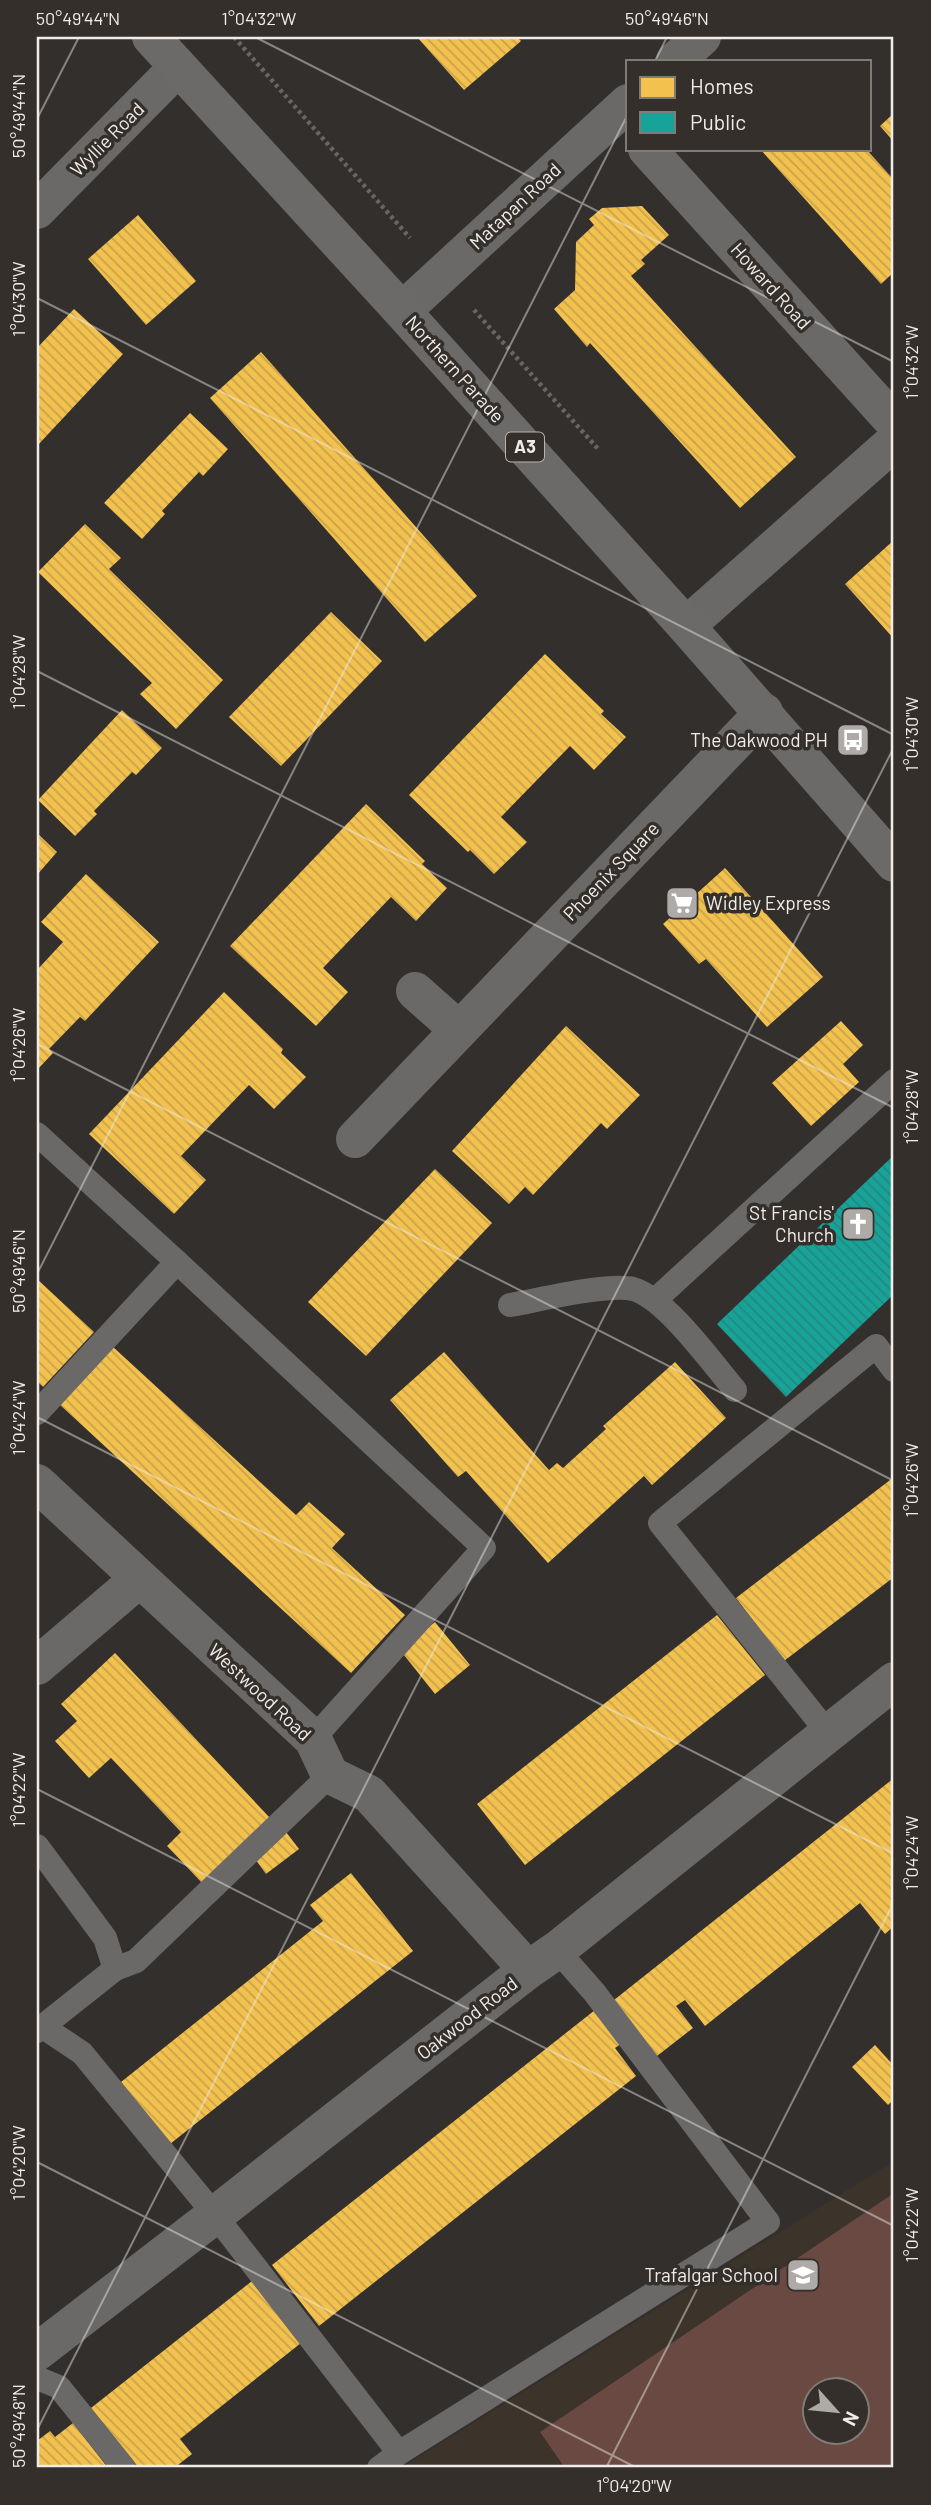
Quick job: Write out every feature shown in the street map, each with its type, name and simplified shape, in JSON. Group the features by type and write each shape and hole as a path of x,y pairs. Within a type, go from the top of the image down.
{"main road":[{"name":"Northern Parade","path":"151,37 764,712 894,863"}],"street":[{"path":"676,60 702,37"},
{"name":"Wyllie Road","path":"37,210 178,67"},
{"name":"Matapan Road","path":"402,311 624,115"},
{"name":"Howard Road","path":"648,150 894,422"},
{"path":"686,626 894,442"},
{"name":"Phoenix Square","path":"355,1139 764,712"},
{"path":"415,991 459,1030"},
{"name":"Westwood Road","path":"37,1483 313,1739 330,1775"},
{"path":"37,1667 139,1579"},
{"name":"Oakwood Road","path":"37,2351 215,2216 894,1681"},
{"path":"330,1775 369,1794 542,1960"}],"lane":[{"path":"655,1300 894,1081"},
{"path":"37,1134 484,1548 313,1739"},
{"path":"37,1413 177,1262"},
{"path":"510,1305 615,1288 631,1289 655,1300 670,1314 735,1390"},
{"path":"829,1734 660,1523 876,1346 894,1370"},
{"path":"330,1775 136,1961 115,1969 40,2029 82,2053 215,2216 399,2453"},
{"path":"37,1846 105,1938 115,1969"},
{"path":"379,2468 768,2222 594,1992 542,1960"},
{"path":"37,2378 59,2387 124,2468"}],"path":[{"path":"234,37 441,274 606,457"}],"shaded area":[{"name":"Trafalgar School","path":"894,2161 894,2468 401,2468"},
{"name":"Trafalgar School","path":"894,2193 894,2468 565,2468 540,2432"}],"building: Homes":[{"path":"417,37 517,37 521,41 464,90"},
{"path":"894,113 894,142 880,126"},
{"path":"761,150 867,150 894,180 894,272 881,284"},
{"path":"642,206 669,235 641,260 645,264 631,276 796,457 740,508 590,343 587,347 554,309 575,290 576,242 594,225 589,219 602,208"},
{"path":"138,215 196,281 146,325 88,259"},
{"path":"74,309 123,354 37,446 37,348"},
{"path":"261,352 477,596 425,642 210,398"},
{"path":"190,413 228,449 203,476 199,472 162,511 165,514 142,539 104,503"},
{"path":"85,524 121,558 109,569 223,680 176,729 140,694 152,683 38,572"},
{"path":"894,540 894,639 845,584"},
{"path":"331,612 382,661 281,766 229,717"},
{"path":"545,654 604,711 601,714 626,737 594,770 570,746 501,817 527,842 494,874 409,795"},
{"path":"122,710 162,748 136,775 132,772 94,811 97,814 75,836 38,800"},
{"path":"366,804 425,861 422,864 447,888 416,921 391,897 323,968 348,992 316,1026 230,946"},
{"path":"37,833 57,852 37,875"},
{"path":"725,868 823,977 767,1027 706,959 699,964 663,924"},
{"path":"86,874 159,942 85,1021 80,1017 49,1049 53,1053 37,1070 37,970 63,942 41,922"},
{"path":"224,992 283,1049 281,1053 306,1077 274,1109 249,1085 181,1156 206,1180 174,1214 89,1134"},
{"path":"841,1021 863,1045 843,1064 859,1082 811,1126 772,1083"},
{"path":"566,1026 640,1095 607,1129 601,1123 533,1195 525,1187 509,1204 452,1151"},
{"path":"435,1169 492,1223 366,1356 308,1302"},
{"path":"37,1279 94,1332 43,1387 37,1381"},
{"path":"112,1346 296,1515 309,1502 345,1534 332,1548 405,1615 351,1673 59,1404"},
{"path":"444,1352 549,1470 557,1463 563,1468 606,1429 603,1426 675,1362 726,1418 652,1485 644,1476 548,1563 466,1471 458,1477 390,1400"},
{"path":"894,1477 894,1577 784,1661 736,1598"},
{"path":"717,1615 765,1675 525,1865 477,1804"},
{"path":"435,1622 470,1665 435,1694 400,1650"},
{"path":"115,1653 270,1818 202,1883 167,1846 181,1832 111,1758 89,1778 55,1741 77,1721 61,1704"},
{"path":"894,1778 894,1926 885,1934 860,1903 705,2026 685,2000 676,2006 693,2028 657,2056 614,2000"},
{"path":"286,1832 299,1849 266,1874 253,1856"},
{"path":"351,1873 413,1951 170,2144 121,2082 323,1921 310,1905"},
{"path":"595,2010 621,2044 615,2048 636,2076 319,2326 272,2265"},
{"path":"875,2045 894,2066 894,2099 888,2105 852,2067"},
{"path":"252,2281 301,2343 180,2439 192,2454 174,2468 139,2468 91,2408"},
{"path":"73,2423 108,2468 37,2468 37,2441 50,2431 55,2437"}],"building: Public":[{"name":"St Francis' Church","path":"894,1155 894,1294 786,1397 717,1324"}],"place":[{"name":"The Oakwood PH","path":"853,740"},
{"name":"Widley Express","path":"682,903"},
{"name":"St Francis' Church","path":"858,1224"},
{"name":"Trafalgar School","path":"803,2275"}]}
